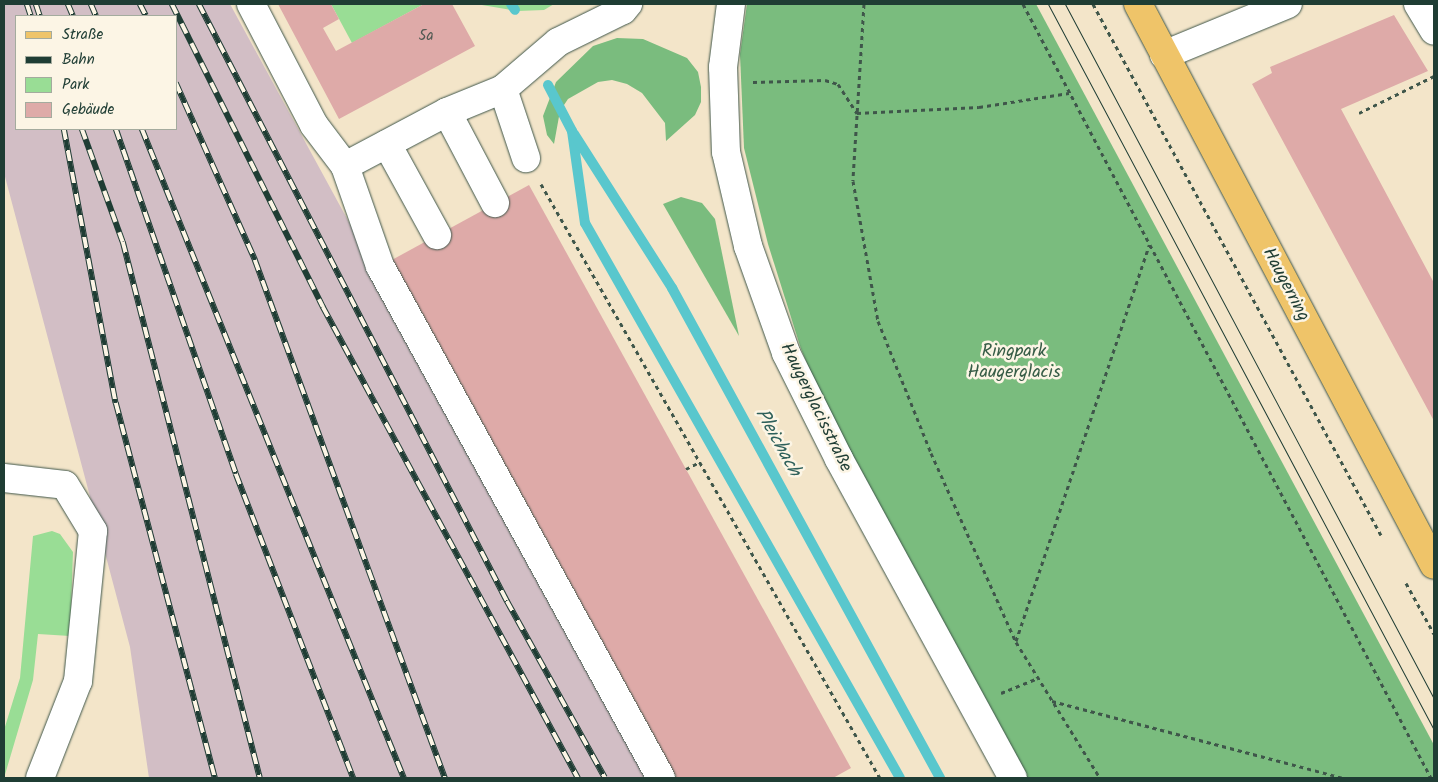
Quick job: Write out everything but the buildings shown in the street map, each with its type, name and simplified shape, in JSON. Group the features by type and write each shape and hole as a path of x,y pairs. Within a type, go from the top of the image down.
{"main road":[{"name":"Haugerring","path":"1138,4 1434,565"}],"street":[{"path":"251,4 314,125 345,166 380,266 661,778"},
{"name":"Haugerglacisstraße","path":"731,4 724,56 726,152 748,246 786,353 839,459 1013,778"},
{"path":"1164,55 1288,4"},
{"path":"1418,4 1434,31"},
{"path":"345,166 447,112 503,89 558,42 626,7"},
{"path":"503,89 526,158"},
{"path":"447,112 495,203"},
{"path":"387,144 437,235"},
{"path":"4,478 65,485 93,531 78,681 40,778"}],"path":[{"path":"864,4 853,181 878,321 932,453 1016,642 1100,778"},
{"path":"1023,4 1432,778"},
{"path":"1093,4 1382,539"},
{"path":"724,56 737,74 759,84 825,80 838,84 857,113"},
{"path":"1360,113 1434,76"},
{"path":"857,113 978,107 1069,93"},
{"path":"526,158 880,778"},
{"path":"1016,642 1149,245"},
{"path":"686,469 700,462"},
{"path":"1401,573 1434,634"},
{"path":"972,704 1038,678"},
{"path":"1051,701 1343,778"}],"shaded area":[{"path":"4,4 230,4 652,778 149,778 130,647 4,173"}],"green space":[{"path":"331,4 424,4 352,43"},
{"path":"476,4 554,4 544,10 518,11"},
{"name":"Ringpark Haugerglacis","path":"747,4 1036,4 1434,745 1434,778 1027,778 840,442 801,349 768,244 744,148 740,54"},
{"path":"617,38 643,39 687,58 698,72 701,87 701,102 695,115 666,141 665,123 642,93 627,84 612,80 598,82 568,99 560,111 554,144 547,135 543,116 556,82 593,46"},
{"path":"681,197 702,203 715,219 739,336 663,204"},
{"path":"52,531 60,534 73,552 70,636 38,634 33,680 4,778 4,730 20,678 33,536"}],"waterway":[{"name":"Pleichach","path":"511,4 515,10"},
{"name":"Pleichach","path":"548,85 572,131 585,223 900,778"},
{"name":"Pleichach","path":"574,134 672,288 940,778"}],"tram line":[{"path":"1048,4 1434,730"},
{"path":"1065,4 1434,699"}],"railway":[{"path":"27,4 31,15"},
{"path":"36,4 40,15"},
{"path":"68,4 73,15"},
{"path":"91,4 96,15"},
{"path":"140,4 146,15"},
{"path":"172,4 177,15"},
{"path":"199,4 507,601 605,778"},
{"path":"178,16 323,307 578,778"},
{"path":"178,87 255,260 445,778"},
{"path":"64,130 116,403 215,778"},
{"path":"82,130 123,242 260,778"},
{"path":"116,130 236,474 353,778"},
{"path":"142,130 404,778"}]}
